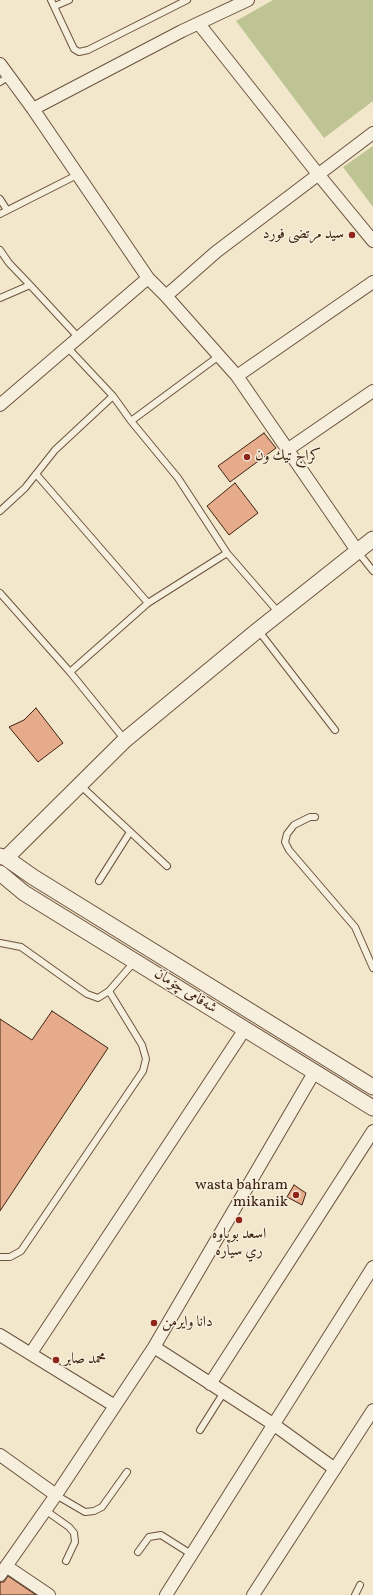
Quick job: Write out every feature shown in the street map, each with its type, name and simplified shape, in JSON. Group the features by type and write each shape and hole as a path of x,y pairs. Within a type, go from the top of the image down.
{"street":[{"path":"33,109 182,31 248,0"},
{"path":"199,24 373,241"},
{"path":"0,64 4,79 33,109 148,278 166,296 237,376 358,552"},
{"path":"166,296 216,252 373,133"},
{"path":"2,399 68,348 148,278"},
{"path":"237,376 373,282"},
{"path":"287,450 373,391"},
{"path":"2,859 125,740 258,630 373,539"},
{"name":"شەقامی چۆمان","path":"2,859 373,1087"},
{"name":"شەقامی چۆمان","path":"0,873 24,893 373,1108"},
{"path":"24,893 33,877"},
{"path":"31,1353 245,1029"},
{"path":"49,1595 3,1571 56,1495 154,1346 315,1071"},
{"path":"210,1384 373,1131"},
{"path":"166,1595 373,1267"},
{"path":"0,1335 114,1406"},
{"path":"154,1346 273,1424 335,1469"},
{"path":"253,1595 373,1410"},
{"path":"0,1455 56,1495"}],"lane":[{"path":"51,0 74,49 79,52 88,50 187,0"},
{"path":"55,6 69,0"},
{"path":"0,214 77,175"},
{"path":"0,199 7,210"},
{"path":"0,250 9,263 79,338"},
{"path":"0,298 30,285"},
{"path":"68,348 113,396 131,421 178,478 227,553 280,614"},
{"path":"131,421 219,356"},
{"path":"0,512 25,488 55,450 113,396"},
{"path":"36,474 148,603"},
{"path":"358,552 373,571"},
{"path":"70,672 148,603 227,553"},
{"path":"0,593 70,672 125,740"},
{"path":"258,630 335,730"},
{"path":"79,784 167,866"},
{"path":"315,818 310,817 294,826 287,834 286,842 289,850 356,927 373,968"},
{"path":"99,881 130,832"},
{"path":"0,943 21,947 87,994 98,998 109,991 135,962"},
{"path":"0,1257 10,1257 21,1251 144,1071 146,1059 142,1044 109,991"},
{"path":"200,1430 224,1392"},
{"path":"56,1495 85,1512 94,1512 102,1507 127,1472"},
{"path":"45,1510 69,1527 74,1533 75,1542 66,1561"},
{"path":"138,1552 149,1537 161,1535 191,1554"},
{"path":"355,1595 360,1585"}],"green space":[{"path":"273,0 373,0 373,101 324,138 236,21"},
{"path":"373,146 373,207 343,167"}],"building":[{"name":"كراج تيك ون","path":"264,433 276,448 230,482 218,466"},
{"path":"235,483 258,513 229,535 207,506"},
{"path":"36,708 63,743 38,762 9,727 24,720"},
{"path":"52,1011 108,1048 0,1211 0,1019 32,1040"},
{"name":"wasta bahram mikanik","path":"294,1185 306,1193 302,1205 287,1197"},
{"path":"8,1576 36,1595 0,1595 0,1582 4,1582"}],"place":[{"name":"سيد مرتضى فورد","path":"352,235"},
{"name":"كراج تيك ون","path":"247,457"},
{"name":"wasta bahram mikanik","path":"296,1195"},
{"name":"اسعد بوپاوه ري سياره","path":"239,1220"},
{"name":"دانا وایرمن","path":"154,1323"},
{"name":"محمد صابر","path":"56,1360"}]}
